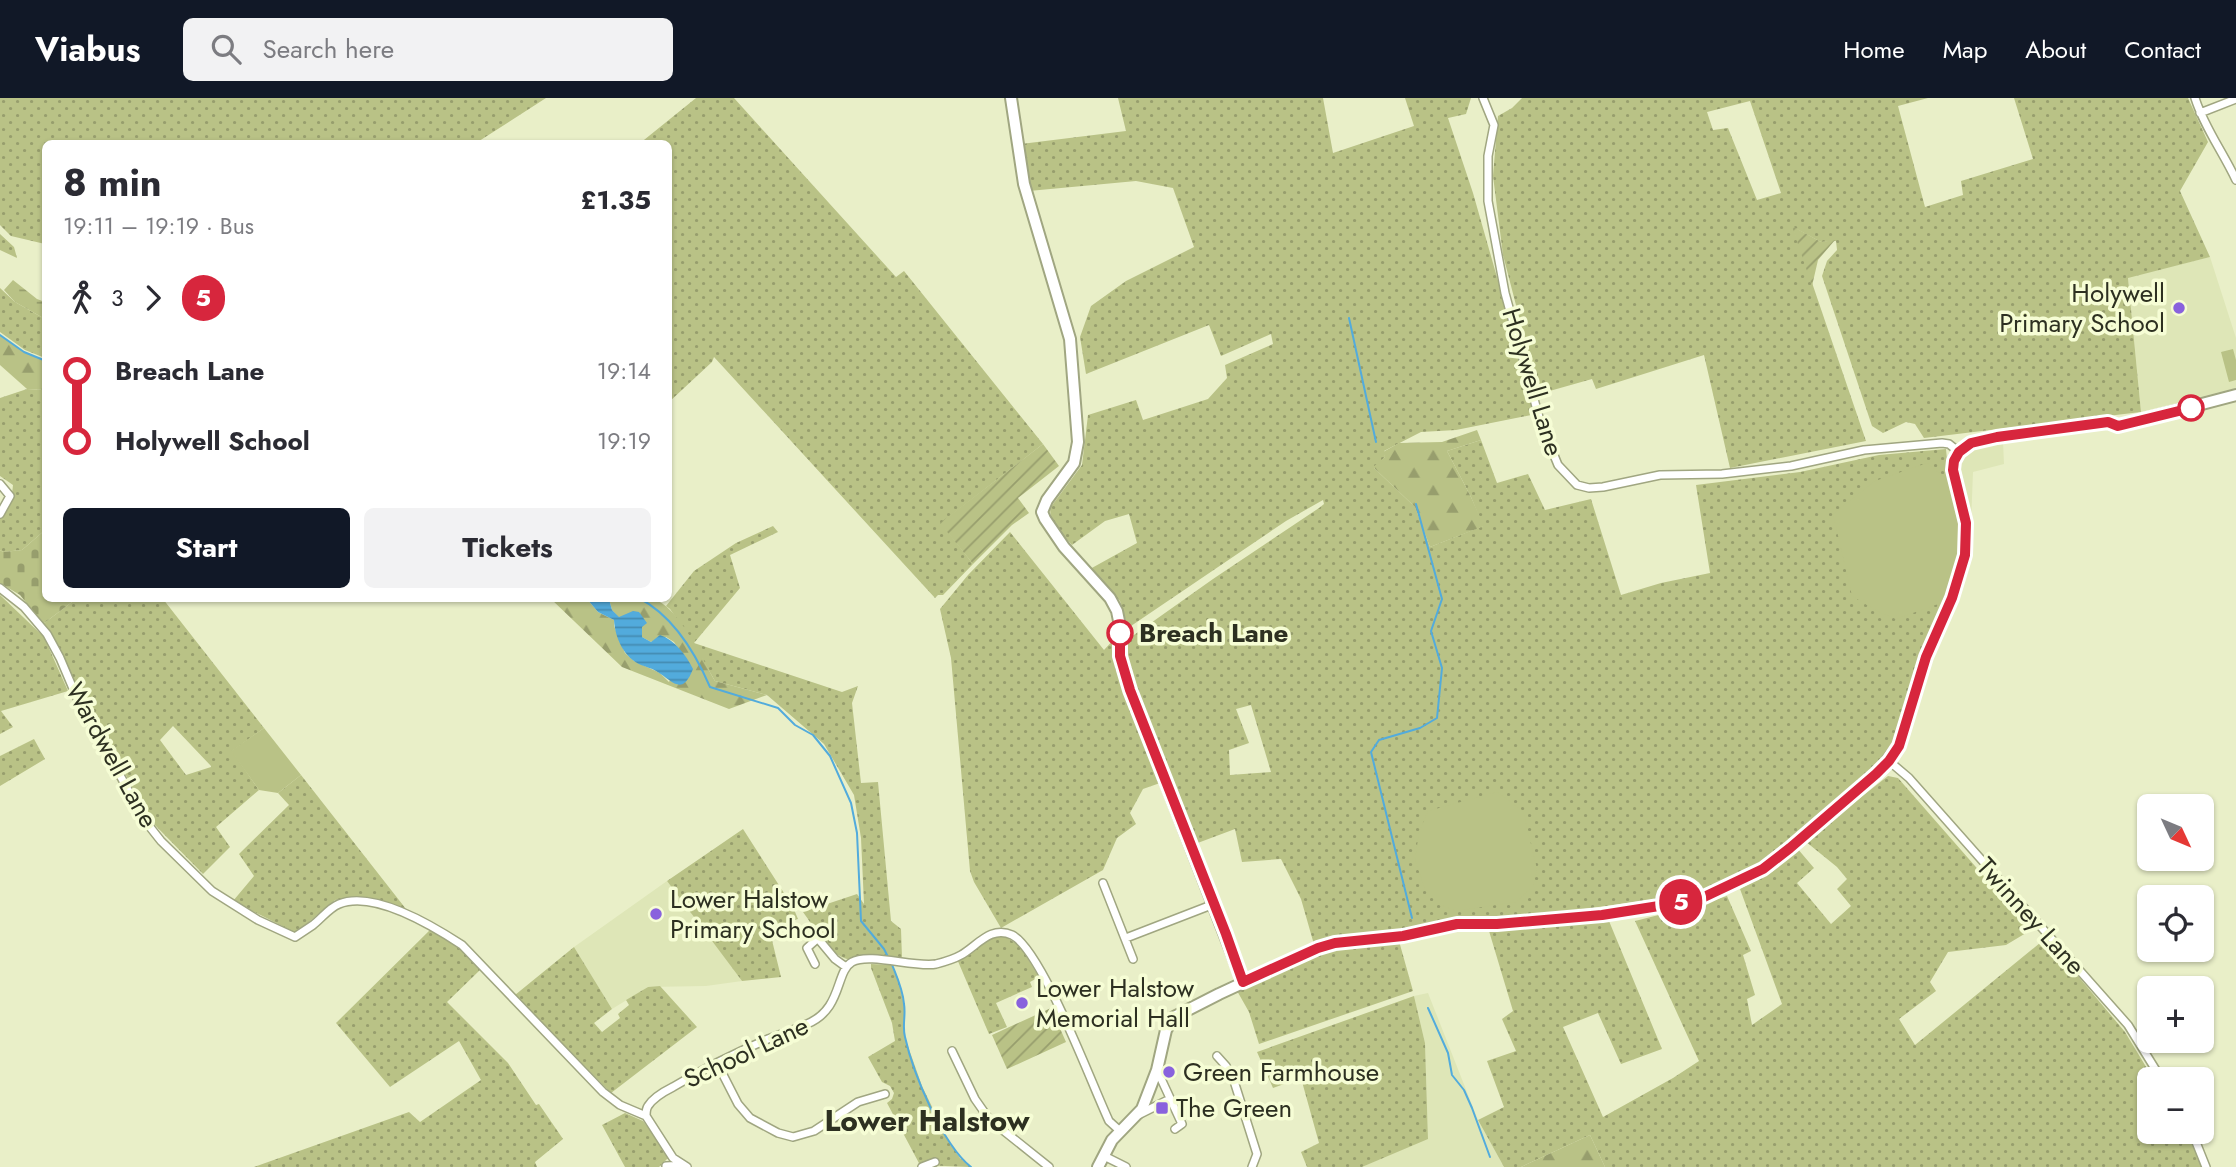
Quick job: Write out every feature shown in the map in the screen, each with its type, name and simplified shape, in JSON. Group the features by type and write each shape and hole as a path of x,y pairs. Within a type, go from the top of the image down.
{"street":[{"path":"1011,98 1024,184 1070,339 1078,442 1074,463 1047,500 1042,512 1065,547 1110,598 1117,611 1120,656 1130,690 1243,982"},
{"name":"Holywell Lane","path":"1483,98 1494,124 1488,156 1488,201 1506,293 1540,421 1558,465 1577,485 1602,487 1660,475 1722,474 1791,466 1864,450 1942,443 1949,444 1959,452"},
{"path":"2194,98 2236,180"},
{"path":"2200,113 2236,99"},
{"path":"1098,1167 1112,1140 1142,1109 1157,1070 1166,1030 1174,1017 1318,948 1335,943 1403,936 1457,924 1497,924 1602,915 1704,897 1748,877 1772,862 1889,761 1899,746 1926,657 1964,563 1966,523 1953,470 1959,452 1971,443 1997,437 2108,422 2118,426 2236,395"},
{"path":"0,484 10,496 0,513"},
{"name":"Wardwell Lane","path":"0,588 24,607 47,634 77,698 146,822 161,841 212,891 258,920 295,937 337,904 350,901 385,904 438,929 461,944 603,1092 620,1105 646,1116"},
{"name":"Twinney Lane","path":"1889,761 1909,778 2128,1025 2154,1067"},
{"path":"1103,883 1133,959"},
{"path":"1126,938 1214,904"},
{"path":"815,964 807,948 816,937 835,959 846,967 855,960 868,959 933,964 959,956 996,932 1020,940 1047,983 1109,1121 1120,1131"},
{"name":"School Lane","path":"646,1116 648,1106 662,1093 766,1040 810,1024 825,1013 833,1003 846,967"},
{"path":"952,1051 975,1099 989,1119 1049,1167"},
{"path":"1217,1056 1234,1081 1257,1154 1252,1167"},
{"path":"717,1063 738,1104 750,1118 778,1133 793,1137 814,1131 858,1102 885,1094"},
{"path":"1157,1070 1182,1124 1175,1129"},
{"path":"1136,1116 1170,1099"},
{"path":"646,1116 673,1158 685,1166"},
{"path":"2197,1144 2206,1167"},
{"path":"1104,1156 1126,1167"},
{"path":"666,1166 673,1158"},
{"path":"922,1167 935,1162"},
{"path":"666,1166 685,1166"}],"shaded area":[{"name":"Holywell Primary School","path":"2210,257 2236,338 2236,388 2141,412 2128,277"},
{"path":"2003,442 2004,464 1973,472 1971,524 1957,464 1965,451"},
{"name":"Lower Halstow Primary School","path":"667,881 742,981 706,986 648,987 612,1009 574,947"},
{"path":"1428,993 1478,1120 1504,1167 1362,1167 1428,1138 1425,1043 1414,996"}],"green space":[{"path":"0,98 546,98 481,140 42,140 42,243 11,236 0,225"},
{"path":"696,98 734,98 896,277 904,271 1043,444 941,523 973,564 943,595 935,598 714,357 712,362 672,399 672,140 644,140"},
{"path":"1118,98 1323,98 1333,153 1414,126 1405,98 1471,98 1466,114 1448,118 1473,193 1536,414 1456,430 1421,432 1384,451 1385,457 1374,468 1415,507 1430,547 1483,526 1447,451 1481,440 1497,483 1528,474 1545,510 1591,499 1621,595 1710,573 1696,485 1800,472 1879,455 1946,449 1949,481 1963,531 1957,571 1943,600 1888,756 1764,863 1699,893 1338,939 1315,948 1301,899 1281,859 1242,862 1235,829 1195,844 1147,723 1125,660 1124,642 1319,508 1324,504 1323,500 1286,521 1128,628 1120,601 1090,569 1137,543 1129,514 1105,521 1072,545 1051,522 1050,508 1082,465 1088,415 1136,400 1143,420 1208,399 1227,378 1225,365 1273,344 1271,334 1221,356 1209,325 1086,374 1080,337 1091,306 1126,281 1194,247 1173,188 1136,181 1029,191 1021,144 1126,131","holes":["1251,705 1271,772 1230,775 1229,750 1249,743 1236,709"]},
{"path":"1522,98 1928,98 1898,106 1925,207 1963,195 1961,181 2033,159 2014,98 2188,98 2208,142 2180,191 2210,257 2128,278 2141,412 1924,438 1915,424 1906,422 1883,433 1872,426 1822,276 1827,261 1837,250 1836,241 1821,242 1793,227 1866,441 1730,468 1704,355 1596,389 1592,379 1539,394 1503,255 1493,176 1498,116","holes":["1750,101 1781,193 1757,200 1728,128 1713,130 1707,112"]},
{"path":"1792,226 1821,242 1835,240 1818,260 1812,286"},
{"path":"0,234 14,247 17,258 0,250"},
{"path":"13,280 42,301 42,317 15,302 4,290"},
{"path":"0,288 15,302 42,317 42,357 25,350 0,332"},
{"path":"0,335 24,352 42,360 42,390 27,389 0,365"},
{"path":"2233,349 2236,380 2229,382 2221,352"},
{"path":"27,389 42,390 42,533 22,550 3,552 0,550 0,518 11,503 13,485 0,476 0,398"},
{"path":"1477,430 1481,440 1447,451 1484,526 1430,547 1415,507 1373,467 1385,457 1383,452 1399,443 1442,442"},
{"path":"1043,444 1059,466 1018,498 1029,513 1012,525 973,564 940,523"},
{"path":"1927,463 1949,481 1963,531 1957,571 1941,603 1896,619 1852,596 1833,514 1875,481"},
{"path":"773,526 778,532 730,555 740,588 694,643 842,692 858,686 852,703 861,783 878,782 891,921 901,929 902,958 845,958 830,949 803,912 857,894 864,904 861,838 854,795 824,744 767,695 715,681 693,643 666,606 672,602 694,571 736,543"},
{"path":"1010,532 1104,650 1117,636 1117,660 1160,783 1143,789 1130,813 1136,824 1117,838 1103,870 1001,928 970,871 951,658 940,609 968,575"},
{"path":"42,533 42,602 72,602 43,624 20,595 0,583 0,550 22,550"},
{"path":"0,595 44,637 68,691 1,711 13,727 0,734"},
{"path":"72,602 165,602 264,728 232,751 259,790 216,827 230,847 203,874 151,821 43,624","holes":["173,726 211,767 186,775 160,740"]},
{"path":"554,602 590,602 598,612 614,620 625,653 634,661 660,673 669,682 682,654 674,642 666,637 651,642 642,637 642,626 633,612 619,618 610,602 660,602 672,611 680,622 715,681 767,695 729,709 622,667"},
{"path":"264,728 301,775 278,793 259,790 231,751"},
{"path":"34,739 45,759 0,786 0,756"},
{"path":"301,775 406,909 354,897 335,900 296,933 233,901 254,876 239,854 289,805 278,793"},
{"path":"1888,776 1898,778 2031,930 2006,945 1948,952 1930,982 1936,991 1899,1019 1915,1045 2046,938 2125,1032 2146,1067 2137,1067 2137,1144 2192,1144 2201,1167 1605,1167 1590,1135 1521,1167 1504,1167 1478,1120 1504,1107 1487,1061 1516,1051 1502,1019 1513,1011 1489,931 1609,921 1662,1049 1621,1064 1598,1013 1563,1027 1603,1117 1699,1061 1635,921 1727,896 1751,951 1743,955 1755,995 1747,999 1752,1025 1782,1004 1740,889 1773,871 1797,848 1814,868 1797,883 1831,924 1851,906 1837,889 1847,879 1837,867 1805,841"},
{"path":"1497,792 1523,811 1537,869 1533,886 1516,902 1456,911 1441,905 1425,889 1415,860 1419,832 1428,811"},
{"path":"743,829 798,919 769,928 781,977 742,981 667,881"},
{"path":"432,928 465,953 480,970 447,1002 508,1063 563,1139 535,1162 537,1167 254,1167 409,1112 420,1122 481,1080 459,1041 390,1087 336,1023"},
{"path":"1003,935 1020,946 1039,977 1030,982 1032,987 996,1003 1007,1027 989,1034 957,959 989,937"},
{"path":"1399,941 1413,991 1259,1044 1249,1012 1236,989 1331,948"},
{"path":"574,947 612,1009 594,1023 602,1032 620,1018 618,1014 629,1005 626,1000 648,987 660,986 697,1027 611,1093 515,995"},
{"path":"871,964 892,965 904,1004 904,1035 922,1086 949,1142 960,1158 971,1167 920,1165 887,1103 894,1093 890,1086 882,1082 868,1057 895,1041 892,1023"},
{"path":"1414,996 1425,1043 1428,1139 1362,1167 1307,1167 1301,1152 1319,1143 1301,1078 1273,1088 1257,1052"},
{"path":"1051,1008 1066,1042 1007,1069 992,1035"},
{"path":"625,1113 643,1121 670,1156 659,1167 625,1167 602,1125"},
{"path":"1590,1135 1605,1167 1521,1167"}],"water":[{"path":"590,602 610,602 612,610 619,617 633,611 639,612 647,623 642,627 642,637 651,642 660,635 675,644 693,669 689,678 681,685 677,684 635,662 618,640 614,620 598,612"}],"waterway":[{"path":"1349,318 1376,442"},
{"path":"0,335 24,352 42,359"},
{"path":"1412,918 1371,752 1379,740 1420,728 1437,718 1442,668 1431,631 1442,599 1416,504"},
{"path":"645,602 682,636 710,687 778,708 795,725 813,735 830,756 851,803 857,833 861,921 888,957"},
{"path":"891,962 903,998 905,1037 922,1088 939,1125 971,1167"},
{"path":"1428,1008 1448,1053 1452,1075 1464,1090 1490,1157"}],"bus line":[{"name":"5","path":"1120,633 1120,656 1130,690 1243,982 1335,943 1403,936 1457,924 1497,924 1602,915 1704,897 1758,872 1783,854 1884,766 1899,746 1926,657 1962,571 1967,538 1966,523 1953,470 1955,457 1960,450 1971,443 1997,437 2108,422 2118,426 2191,408"}],"place":[{"name":"Holywell Primary School","path":"2179,308"},
{"name":"Breach Lane","path":"1120,633"},
{"name":"Lower Halstow Primary School","path":"656,914"},
{"name":"Lower Halstow Memorial Hall","path":"1022,1003"},
{"name":"Green Farmhouse","path":"1169,1072"},
{"name":"The Green","path":"1162,1108"}],"district":[{"name":"Lower Halstow","path":"927,1120"}]}
